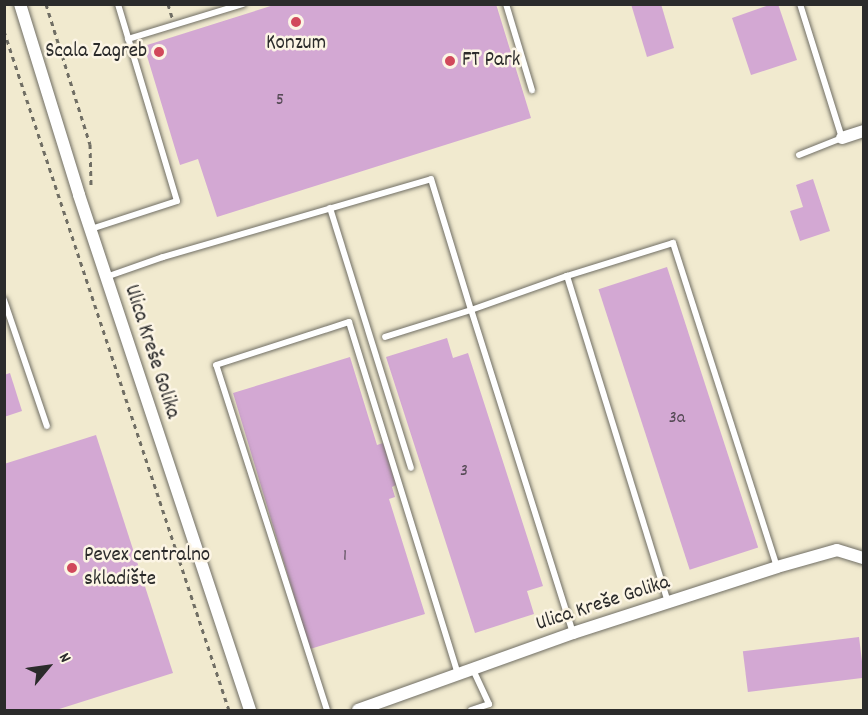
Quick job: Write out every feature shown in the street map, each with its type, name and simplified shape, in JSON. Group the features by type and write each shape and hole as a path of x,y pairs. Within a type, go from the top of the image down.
{"street":[{"name":"Ulica Kreše Golika","path":"20,4 90,230 250,711"},
{"path":"842,138 864,131"},
{"name":"Ulica Kreše Golika","path":"365,709 573,633 777,567 837,550 864,558"}],"lane":[{"path":"90,230 177,201 118,4"},
{"path":"128,39 243,4"},
{"path":"506,4 532,90"},
{"path":"799,155 842,138 800,4"},
{"path":"106,277 431,179 573,633"},
{"path":"330,208 411,468"},
{"path":"385,337 673,243 777,567"},
{"path":"567,276 668,603"},
{"path":"4,300 47,426"},
{"path":"327,711 216,365 349,322 458,675"},
{"path":"471,711 489,704 473,669"}],"path":[{"path":"46,4 90,144 91,192 79,195"},
{"path":"4,31 229,711"}],"building":[{"path":"277,4 496,4 531,118 217,217 198,159 180,165 144,46"},
{"path":"631,4 661,4 674,48 647,57"},
{"path":"778,4 797,60 751,75 732,18"},
{"path":"813,179 830,231 800,241 790,211 803,207 796,185"},
{"path":"667,267 758,548 690,570 599,289"},
{"path":"447,338 453,358 468,353 543,586 527,591 534,614 475,633 386,357"},
{"path":"350,357 377,445 383,443 396,485 392,487 395,497 389,499 425,614 310,649 233,393"},
{"path":"10,373 22,411 4,417 4,375"},
{"name":"Pevex centralno skladište","path":"96,435 173,673 56,710 4,710 4,464"},
{"path":"859,637 864,678 748,692 743,651"}],"place":[{"name":"Konzum","path":"296,22"},
{"name":"Scala Zagreb","path":"159,52"},
{"name":"FT Park","path":"450,61"},
{"name":"Pevex centralno skladište","path":"72,568"}]}
